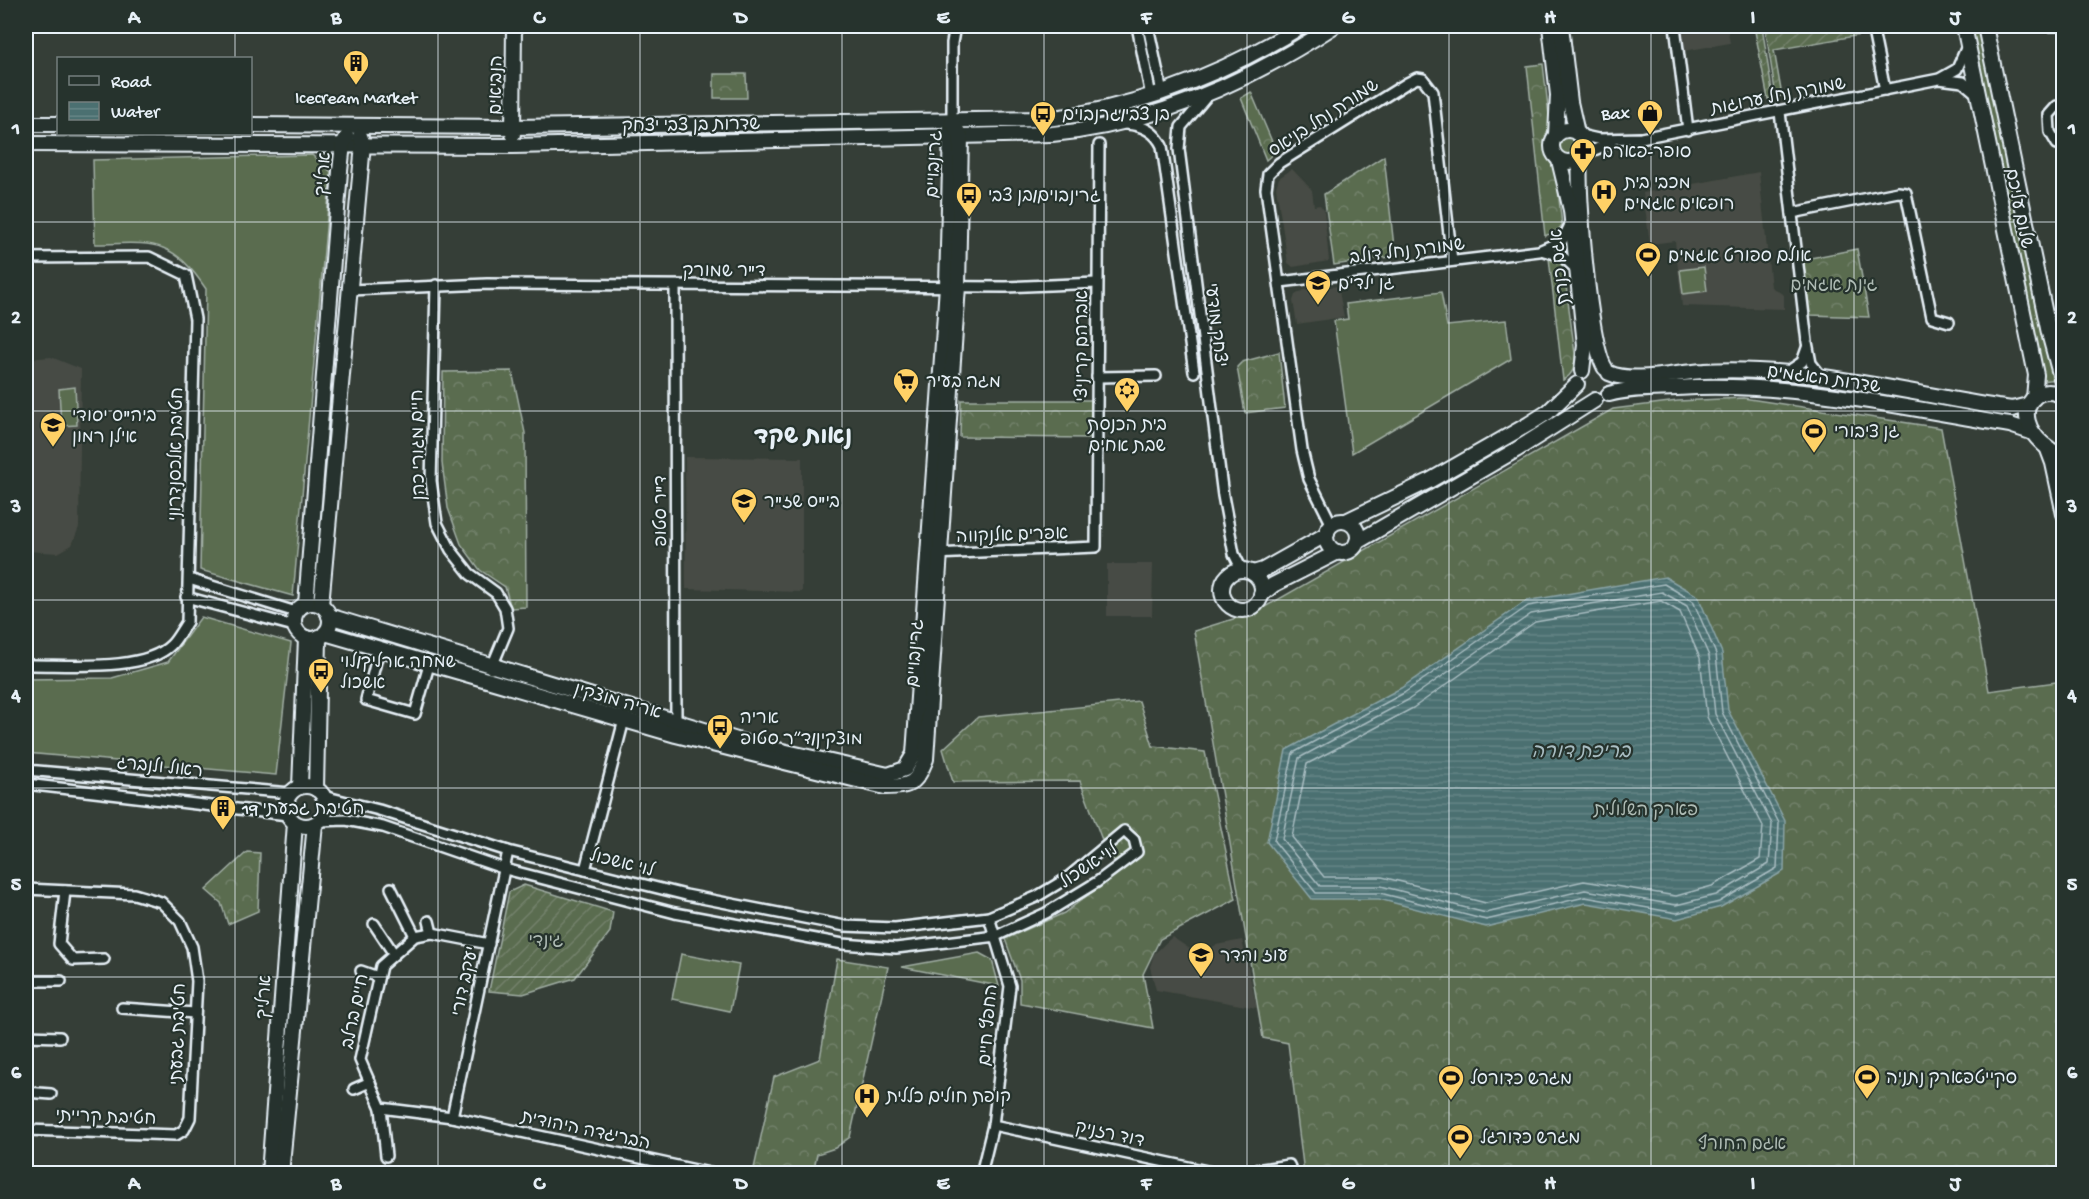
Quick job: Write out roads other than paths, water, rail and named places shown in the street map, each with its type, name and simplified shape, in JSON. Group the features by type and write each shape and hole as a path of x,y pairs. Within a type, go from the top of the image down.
{"street":[{"name":"הנביאים","path":"513,146 514,26"},
{"path":"950,26 954,132"},
{"path":"952,43 955,26"},
{"path":"1137,26 1156,94"},
{"path":"1149,26 1156,94"},
{"name":"שדרות בן צבי יצחק","path":"26,145 513,146 954,132 1056,118 1156,94 1236,63 1302,26"},
{"name":"שדרות בן צבי יצחק","path":"252,125 513,126 1052,134 1117,124 1211,92 1268,64 1334,26"},
{"path":"1550,26 1558,95 1556,135 1552,149 1559,160 1571,163 1581,156 1584,146 1570,102 1561,26"},
{"path":"1675,26 1688,130"},
{"path":"1872,26 1885,90"},
{"name":"שלום עליכם","path":"1964,26 2036,375 2026,420 2031,432"},
{"name":"שלום עליכם","path":"1985,26 2049,333 2064,388"},
{"path":"2049,26 2063,27"},
{"name":"שמורת נחל ערוגות","path":"1581,156 1623,140 1688,130 1939,79 1958,69 1968,45"},
{"name":"שמורת נחל בניאס","path":"1329,529 1309,479 1302,450 1266,189 1268,174 1279,163 1417,78 1427,82 1433,92 1452,261"},
{"name":"שמורת נחל ערוגות","path":"1939,79 1963,82 1978,96"},
{"name":"יצחק מודעי","path":"1211,92 1186,119 1179,139 1226,517 1234,554 1248,571"},
{"path":"2057,144 2050,132 2049,115 2057,106 2064,106"},
{"path":"1780,112 1811,363 1824,379"},
{"path":"26,124 57,124"},
{"name":"יצחק מודעי","path":"1117,124 1145,128 1159,139 1165,155 1176,252 1194,372"},
{"path":"189,579 299,614 317,636 320,793 326,806 317,822 305,826 292,819 287,801 296,790 317,636 325,611 363,144 355,125"},
{"name":"ארליך","path":"299,614 343,144 355,125"},
{"path":"1556,135 1564,130 1579,134"},
{"name":"גרינבויים","path":"905,769 914,754 934,554 953,286 954,132"},
{"name":"שמורת נחל ערוגות","path":"1579,134 1623,140"},
{"path":"313,144 334,157 340,171"},
{"name":"אברהם קריניצי","path":"1096,547 1099,144"},
{"name":"אגם כנרת","path":"1581,156 1579,181 1592,312 1596,344 1607,370"},
{"name":"אגם כנרת","path":"1559,160 1566,181 1572,221 1585,345 1580,377"},
{"path":"1792,213 1898,192 1906,193 1932,317 1949,322"},
{"name":"שמורת נחל דולב","path":"1280,282 1539,251 1562,241 1572,221"},
{"name":"שמורת נחל דולב","path":"1539,251 1562,256 1577,270"},
{"path":"1176,252 1193,263"},
{"name":"חטיבת אלכסנדרוני","path":"26,258 149,257 186,275 195,319 187,622 170,646 144,659 125,663 26,665"},
{"name":"ד\"ר שמורק","path":"350,290 436,285 953,286 1097,283"},
{"name":"חיים מגורי כהן","path":"436,285 431,481 437,523 470,574 496,592 505,608 508,628 493,666 483,681"},
{"name":"ד\"ר סטופ","path":"675,286 676,735"},
{"path":"1785,373 1802,362 1808,342"},
{"path":"1594,365 1607,370 1613,383 1609,394 1595,400 1516,450 1357,542 1352,549 1338,552 1273,585 1261,595 1256,604 1247,609 1236,609 1226,603 1222,591 1225,579 1235,571 1263,570 1329,529 1429,481 1548,412 1594,365"},
{"name":"שדרות האגמים","path":"1607,370 1631,377 1719,370 1785,373 2012,409 2052,393 2064,398"},
{"path":"1097,377 1156,376"},
{"path":"1580,377 1583,396 1595,400"},
{"name":"שדרות האגמים","path":"1609,394 1712,385 1762,387 2010,425 2031,432"},
{"path":"2031,432 2047,447 2064,454"},
{"path":"2047,447 2053,463 2064,514"},
{"path":"1346,522 1356,530 1357,542"},
{"path":"1329,529 1328,545 1338,552"},
{"name":"אפרים אלנקווה","path":"934,554 1096,547"},
{"name":"גרינבויים","path":"905,787 918,778 926,759 934,554"},
{"path":"1248,571 1262,586 1261,595"},
{"path":"186,597 299,614"},
{"name":"אריה מוצקין","path":"299,614 325,611 493,666 747,743 888,775 905,769"},
{"name":"אריה מוצקין","path":"317,636 379,650 676,735 885,787 905,787"},
{"path":"379,650 366,700 415,714 429,665"},
{"path":"585,870 628,706"},
{"name":"ראול ולנברג","path":"26,770 296,790"},
{"name":"ראול ולנברג","path":"26,784 292,819"},
{"path":"296,790 320,793"},
{"name":"לוי אשכול","path":"317,822 346,820 382,827 505,869 675,913 843,944 896,948 996,936 1046,913 1096,882 1137,852 1134,840 1124,831 1066,879 1036,897 989,917 895,928 845,926 686,895 508,851 320,793"},
{"name":"ארליך","path":"275,1169 292,819"},
{"name":"ארליך","path":"275,1169 317,822"},
{"name":"יעקב דורי","path":"452,1118 508,851"},
{"path":"391,888 415,936 432,933 489,944"},
{"name":"חטיבת גבעתי","path":"26,889 134,894 161,902 180,921 192,947 197,981 190,1118 184,1130"},
{"path":"65,891 58,944 73,960 104,959"},
{"name":"החפץ חיים","path":"981,1173 993,1125 1010,986 989,917"},
{"path":"429,921 432,933"},
{"path":"374,924 394,954"},
{"path":"463,939 464,927"},
{"name":"חיים ברלב","path":"386,1156 381,1108 360,1060 358,1046 371,1009 381,966 415,936"},
{"path":"447,948 449,936"},
{"path":"361,971 378,977"},
{"path":"26,981 61,981"},
{"path":"360,1006 371,1009"},
{"path":"122,1008 195,1013"},
{"path":"26,1036 60,1037"},
{"path":"354,1089 370,1082"},
{"path":"26,1092 51,1094"},
{"path":"381,1108 452,1118"},
{"name":"הבריגדה היהודית","path":"452,1118 714,1173"},
{"name":"דוד רזניק","path":"993,1125 1221,1173"},
{"name":"חטיבת קרייתי","path":"26,1130 176,1135 184,1130"},
{"path":"1227,1173 1289,1165 1293,1173"}],"water":[{"name":"בריכת דורה","path":"1665,577 1698,596 1722,653 1728,710 1785,821 1784,871 1721,907 1677,919 1586,903 1486,927 1379,899 1312,899 1267,842 1286,750 1401,688 1526,601"}],"place":[{"name":"Icecream Market","path":"356,86"},
{"name":"Bax","path":"1650,136"},
{"name":"בן צבי/גרנבוים","path":"1043,137"},
{"name":"סופר-פארם","path":"1583,174"},
{"name":"מכבי בית רופאים אגמים","path":"1604,215"},
{"name":"גרינבוים/בן צבי","path":"969,218"},
{"name":"אולם ספורט אגמים","path":"1648,278"},
{"name":"גן ילדים","path":"1318,306"},
{"name":"מגה בעיר","path":"906,404"},
{"name":"בית הכנסת שבת אחים","path":"1127,413"},
{"name":"ביה\"ס יסודי אילן רמון","path":"53,448"},
{"name":"גן ציבורי","path":"1814,454"},
{"name":"בי\"ס שז\"ר","path":"744,524"},
{"name":"שמחה ארליך/לוי אשכול","path":"321,694"},
{"name":"אריה מוצקין/ד״ר סטופ","path":"720,750"},
{"name":"חטיבת גבעתי 19","path":"223,831"},
{"name":"עוז והדר","path":"1201,978"},
{"name":"סקייטפארק נתניה","path":"1867,1100"},
{"name":"מגרש כדורסל","path":"1451,1101"},
{"name":"קופת חולים כללית","path":"867,1119"},
{"name":"מגרש כדורגל","path":"1460,1160"}],"district":[{"name":"נאות שקד","path":"803,435"}],"park label":[{"name":"גינת אגמים","path":"1834,284"},
{"name":"פארק השלולית","path":"1646,809"},
{"name":"גינדי","path":"546,940"},
{"name":"אגם החורף","path":"1742,1143"}]}
